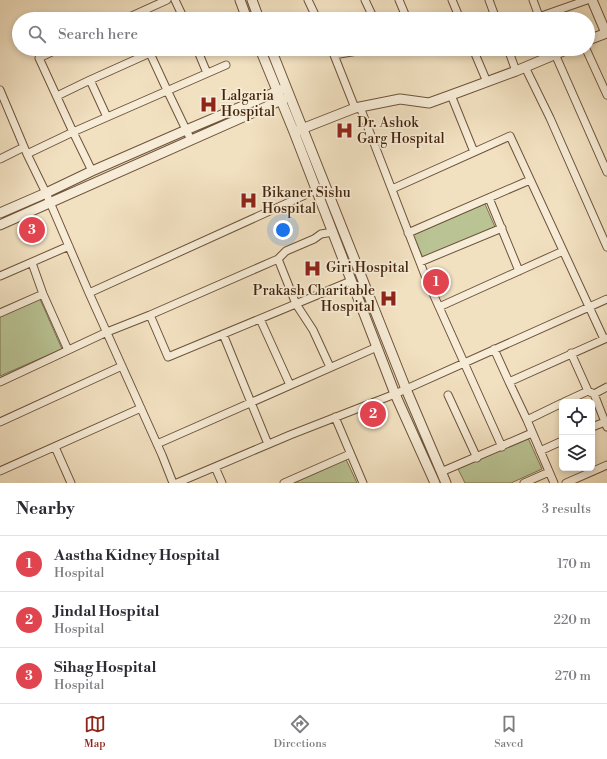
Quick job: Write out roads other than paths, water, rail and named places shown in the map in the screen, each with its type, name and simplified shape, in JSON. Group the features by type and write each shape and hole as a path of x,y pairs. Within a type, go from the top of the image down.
{"street":[{"path":"144,12 167,0"},
{"path":"175,0 181,12"},
{"path":"240,0 244,12"},
{"path":"252,0 256,12"},
{"path":"308,0 314,12"},
{"path":"365,0 371,12"},
{"path":"399,0 404,12"},
{"path":"452,0 457,12"},
{"path":"494,12 490,1 498,0"},
{"path":"533,0 536,12"},
{"path":"554,12 587,0"},
{"path":"592,0 607,33 595,37"},
{"path":"43,56 39,58 92,171"},
{"path":"57,96 139,56"},
{"path":"151,56 192,140"},
{"path":"199,56 207,73"},
{"path":"263,56 294,132 395,394 435,483"},
{"path":"274,56 406,389 446,483"},
{"path":"334,56 358,108 392,189 408,233 439,308 502,447"},
{"path":"476,56 487,82"},
{"path":"511,56 516,71"},
{"path":"294,132 358,108 400,99 429,103 516,71 547,56"},
{"path":"554,56 607,172"},
{"path":"589,56 607,95"},
{"path":"0,159 26,151 73,132 226,65"},
{"path":"525,67 550,118 607,248"},
{"path":"90,80 107,117"},
{"path":"0,90 174,483"},
{"path":"0,213 186,130 277,92 288,92"},
{"path":"0,225 281,100 288,92"},
{"path":"451,95 474,152"},
{"path":"392,189 510,136 588,307 605,338 509,382"},
{"path":"408,233 530,180"},
{"path":"89,293 316,190"},
{"path":"489,198 519,271"},
{"path":"420,262 502,228"},
{"path":"0,382 107,332 150,315 278,259 286,251 314,239 321,234 332,232"},
{"path":"0,276 69,246"},
{"path":"439,308 563,251"},
{"path":"278,259 296,304 313,330 330,367"},
{"path":"32,262 43,294 68,350"},
{"path":"150,315 168,357 351,281"},
{"path":"0,313 43,294"},
{"path":"177,483 268,444 395,394 607,299"},
{"path":"260,319 290,385"},
{"path":"223,334 268,444"},
{"path":"157,444 377,347"},
{"path":"494,349 554,483"},
{"path":"571,354 606,424 595,427"},
{"path":"0,422 122,366"},
{"path":"571,399 607,387"},
{"path":"448,396 477,458"},
{"path":"526,420 559,404"},
{"path":"0,471 141,408"},
{"path":"335,417 363,483"},
{"path":"441,472 477,458 532,433"},
{"path":"540,451 559,442"},
{"path":"55,447 71,483"},
{"path":"284,483 350,454"},
{"path":"566,483 607,465"},
{"path":"215,467 222,483"},
{"path":"524,483 549,472"}],"place":[{"name":"Lalgaria Hospital","path":"208,104"},
{"name":"Dr. Ashok Garg Hospital","path":"344,131"},
{"name":"Bikaner Sishu Hospital","path":"249,201"},
{"name":"Sihag Hospital","path":"32,230"},
{"name":"Giri Hospital","path":"313,268"},
{"name":"Aastha Kidney Hospital","path":"436,282"},
{"name":"Prakash Charitable Hospital","path":"388,299"},
{"name":"Jindal Hospital","path":"373,414"}]}
